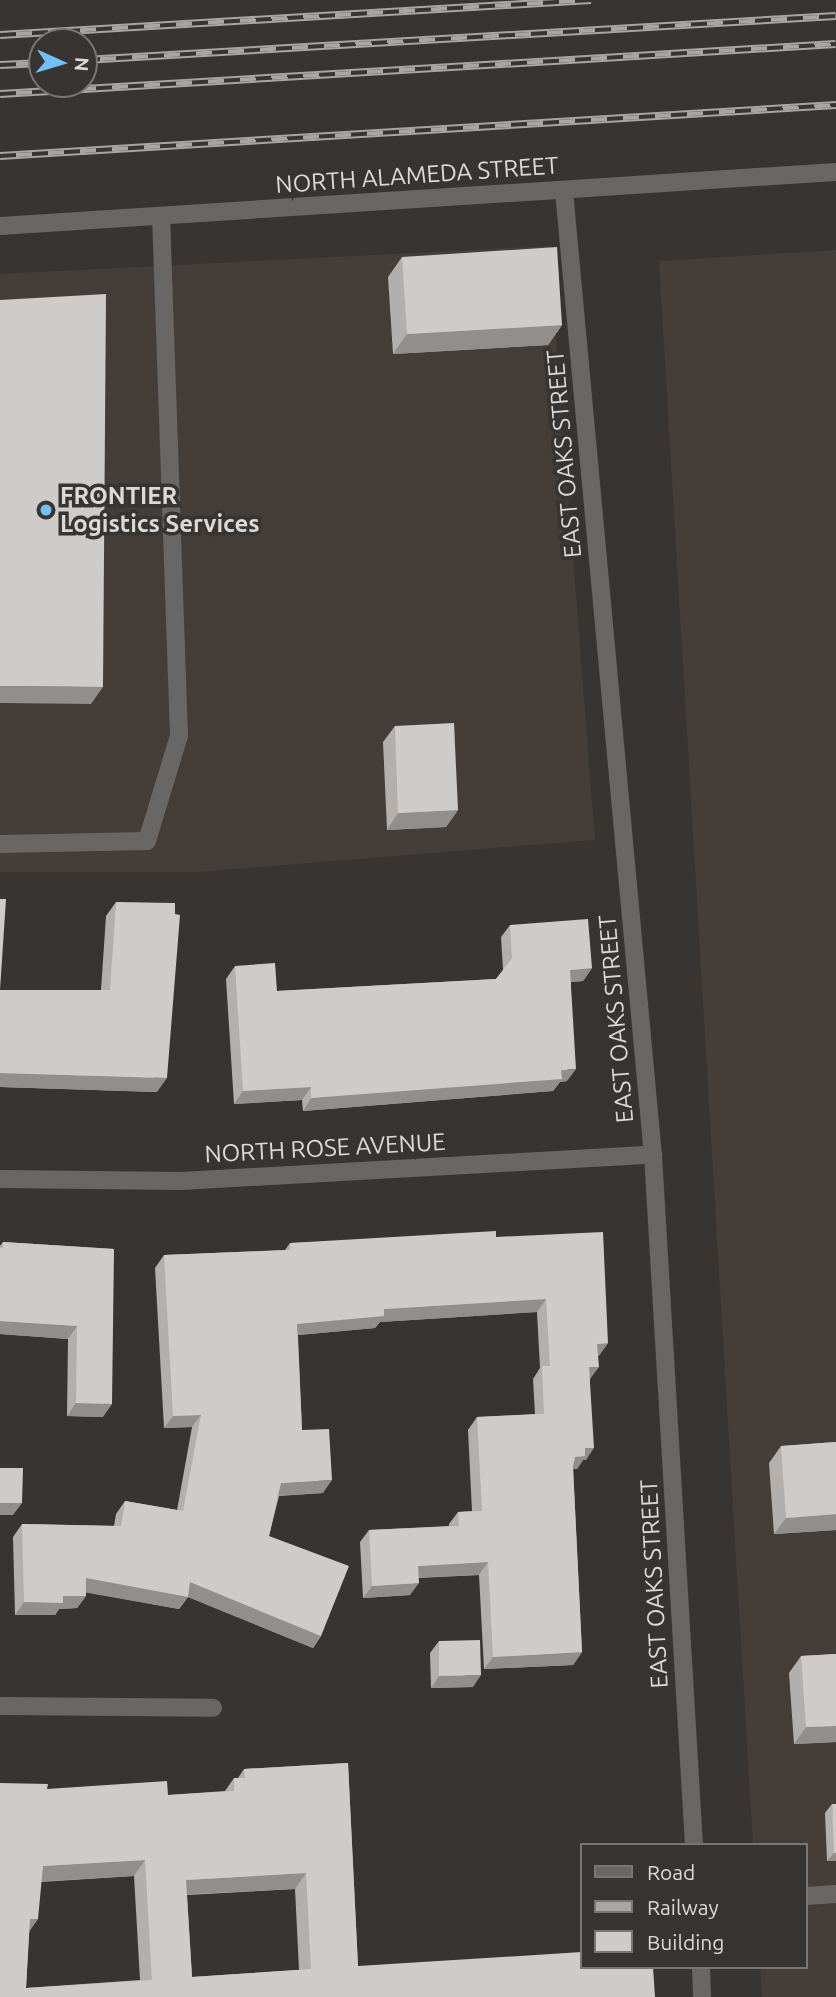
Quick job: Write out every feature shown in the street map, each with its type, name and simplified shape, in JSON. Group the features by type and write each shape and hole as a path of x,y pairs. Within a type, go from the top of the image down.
{"street":[{"name":"NORTH ALAMEDA STREET","path":"0,226 836,172"},
{"name":"EAST OAKS STREET","path":"564,191 653,1155 694,1843"},
{"path":"0,844 146,841 179,736 162,216"},
{"name":"NORTH ROSE AVENUE","path":"0,1179 181,1181 653,1155"},
{"path":"0,1706 213,1708"},
{"path":"808,1896 836,1894"},
{"path":"701,1969 702,1997"}],"shaded area":[{"path":"549,246 595,840 199,872 0,872 0,274"},
{"path":"836,250 836,1997 762,1997 760,1969 808,1969 808,1843 753,1843 659,261"}],"building":[{"path":"557,247 562,325 407,334 402,257"},
{"name":"FRONTIER Logistics Services","path":"106,294 103,687 0,686 0,300"},
{"path":"454,723 458,810 398,813 395,726"},
{"path":"0,899 6,899 0,990"},
{"path":"116,902 175,903 175,914 180,915 167,1078 0,1073 0,990 110,990"},
{"path":"588,919 592,968 570,970 576,1069 561,1070 562,1079 311,1098 311,1087 243,1091 235,966 275,963 277,991 496,979 512,958 510,925"},
{"path":"496,1231 496,1237 603,1232 608,1343 597,1344 599,1367 589,1367 594,1448 585,1448 585,1456 575,1457 573,1466 582,1652 493,1657 488,1562 418,1566 419,1583 372,1586 369,1530 459,1526 458,1512 482,1511 477,1417 544,1414 542,1366 550,1366 546,1299 384,1309 384,1316 297,1324 302,1430 329,1429 332,1480 281,1483 269,1536 349,1566 321,1636 190,1582 188,1597 86,1578 86,1596 63,1596 63,1603 24,1602 22,1524 121,1526 125,1501 183,1511 201,1415 173,1416 164,1255 290,1250 290,1243"},
{"path":"3,1242 114,1249 112,1404 76,1403 77,1326 0,1321 0,1248 3,1248"},
{"path":"836,1442 836,1514 786,1518 781,1446"},
{"path":"0,1468 23,1468 22,1503 0,1503"},
{"path":"480,1640 481,1675 439,1676 439,1641"},
{"path":"836,1654 836,1726 806,1727 801,1656"},
{"path":"348,1763 358,1966 580,1952 580,1969 653,1969 655,1997 0,1997 0,1783 48,1784 47,1789 167,1781 168,1795 234,1791 234,1778 245,1778 244,1769","holes":["145,1860 152,1980 26,1988 30,1919 38,1919 43,1866","306,1873 311,1969 192,1977 186,1880"]},
{"path":"832,1804 836,1804 836,1853 834,1853"}],"railway":[{"path":"0,35 591,0"},
{"path":"98,59 836,16"},
{"path":"0,94 836,44"},
{"path":"0,65 28,64"},
{"path":"0,156 836,105"}],"place":[{"name":"FRONTIER Logistics Services","path":"46,510"}]}
